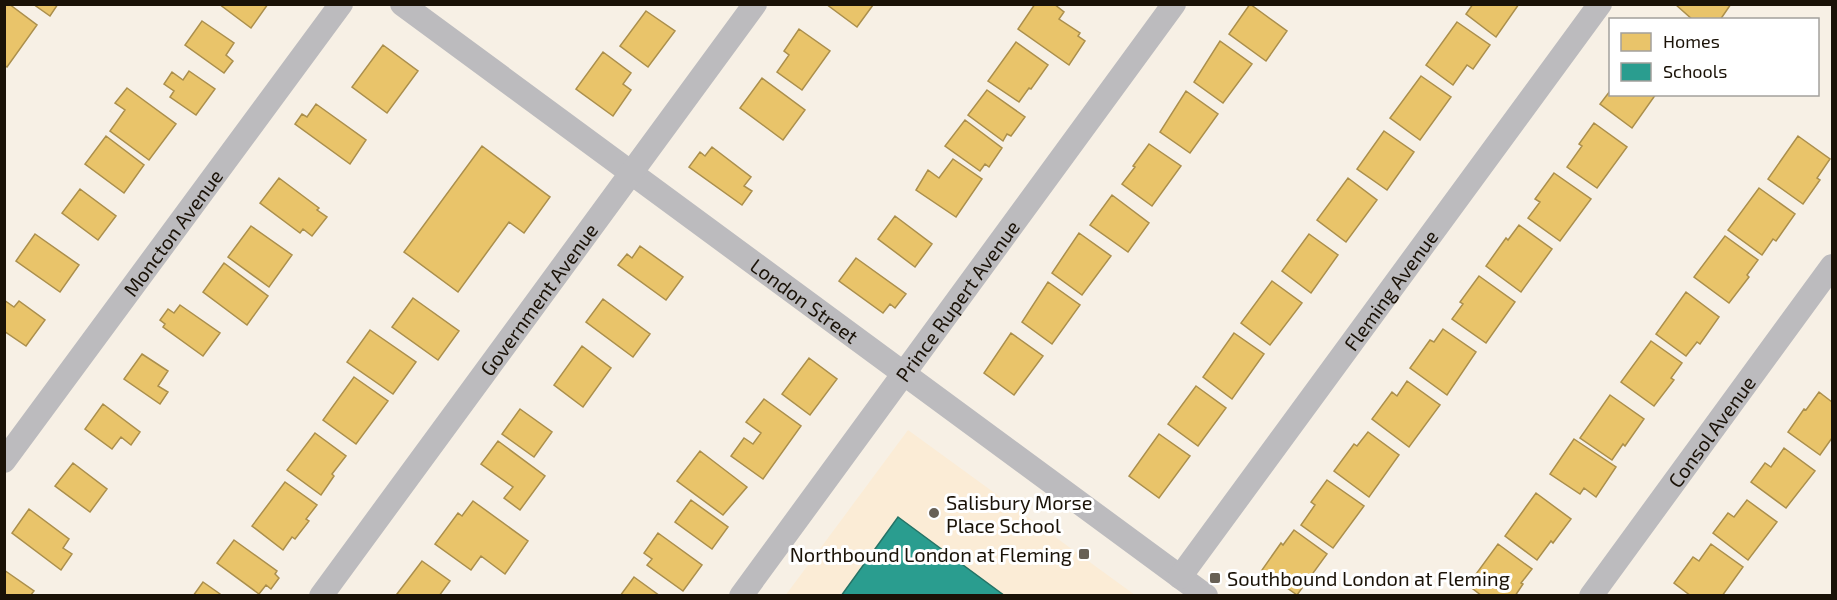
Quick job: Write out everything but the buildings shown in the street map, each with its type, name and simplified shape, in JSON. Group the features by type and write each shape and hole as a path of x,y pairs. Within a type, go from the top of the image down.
{"street":[{"name":"Moncton Avenue","path":"4,461 341,4"},
{"name":"London Street","path":"402,4 1206,596"},
{"name":"Government Avenue","path":"321,596 754,4"},
{"name":"Prince Rupert Avenue","path":"741,596 1174,4"},
{"name":"Fleming Avenue","path":"1180,577 1600,4"},
{"name":"Consol Avenue","path":"1591,596 1833,266"}],"shaded area":[{"name":"Salisbury Morse Place School","path":"908,430 1135,595 785,596"}],"place":[{"name":"Salisbury Morse Place School","path":"934,513"},
{"name":"Northbound London at Fleming","path":"1084,554"},
{"name":"Southbound London at Fleming","path":"1215,578"}]}
